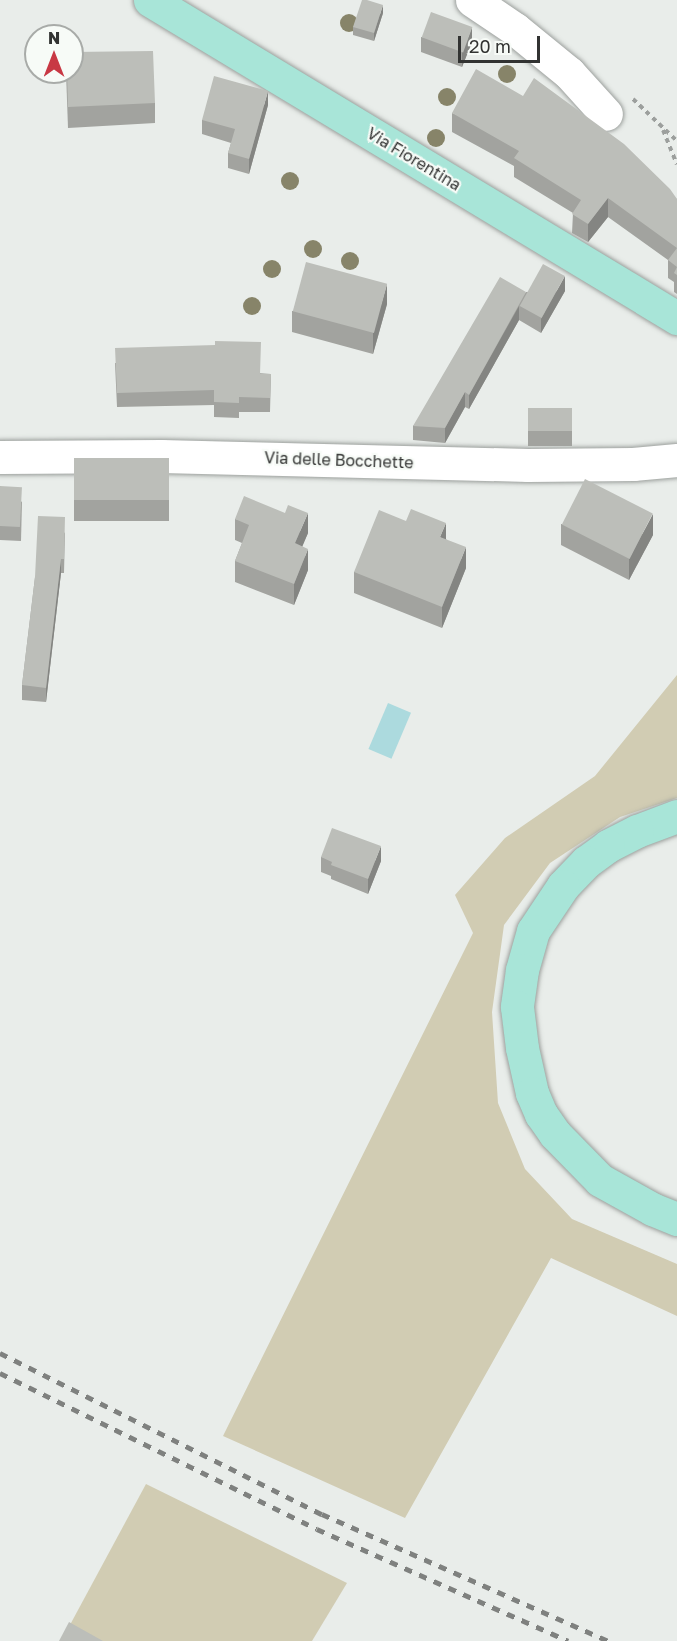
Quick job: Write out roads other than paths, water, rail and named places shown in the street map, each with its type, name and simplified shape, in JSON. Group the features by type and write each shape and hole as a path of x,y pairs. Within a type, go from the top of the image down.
{"main road":[{"name":"Via Fiorentina","path":"161,4 677,318"},
{"path":"668,823 608,846 586,862 552,899 533,931 526,949 519,988 518,1018 532,1093 540,1114 555,1134 600,1180 652,1209 677,1219"}],"street":[{"path":"472,0 515,29 569,73 606,114"},
{"name":"Via delle Bocchette","path":"0,457 172,456 528,465 633,464 677,460"}],"water":[{"path":"388,703 411,713 391,759 368,749"}],"railway":[{"path":"0,1353 322,1514 609,1641"},
{"path":"0,1373 317,1529 568,1641"}]}
